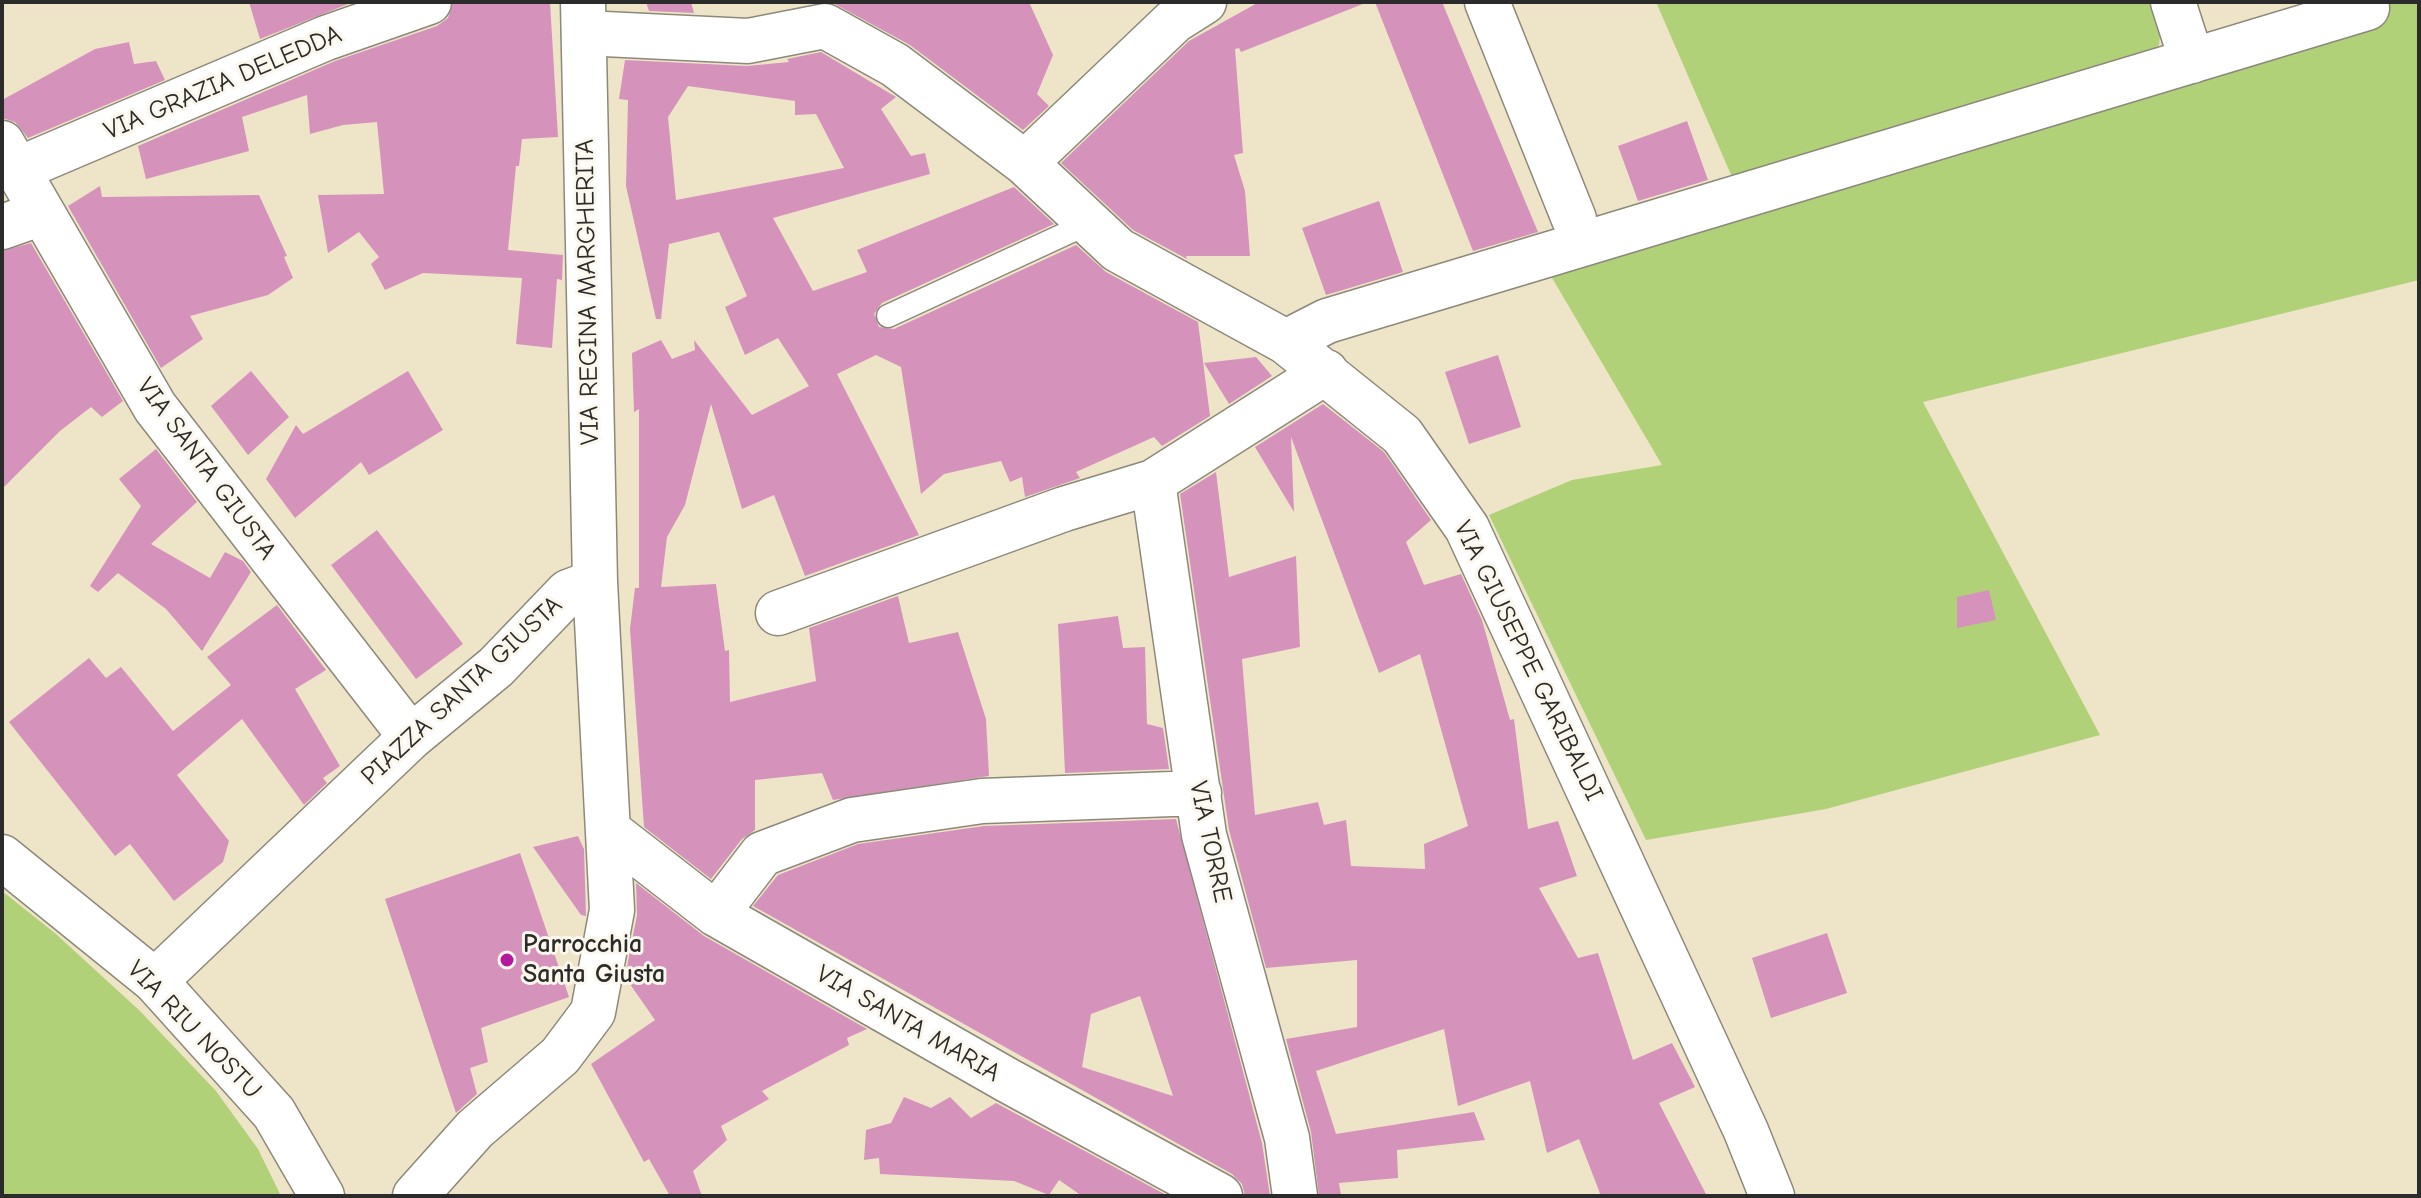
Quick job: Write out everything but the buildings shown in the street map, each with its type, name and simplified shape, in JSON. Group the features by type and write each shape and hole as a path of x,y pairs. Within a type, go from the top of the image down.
{"street":[{"name":"VIA GRAZIA DELEDDA","path":"10,156 429,2"},
{"path":"1025,163 1174,21 1204,2"},
{"path":"1487,2 1574,219"},
{"path":"2173,2 2192,61"},
{"path":"1286,342 1327,321 2367,8"},
{"name":"VIA GIUSEPPE GARIBALDI","path":"584,17 748,41 825,26 895,65 1025,163 1118,250 1286,342 1402,435 1467,528 1746,1131 1772,1196"},
{"name":"VIA REGINA MARGHERITA","path":"584,17 595,582"},
{"name":"VIA SANTA GIUSTA","path":"10,156 155,407 411,737"},
{"path":"2,227 42,213"},
{"path":"778,613 1064,509 1153,482 1326,372"},
{"name":"VIA TORRE","path":"1153,482 1204,835 1287,1138 1295,1196"},
{"name":"PIAZZA SANTA GIUSTA","path":"155,981 411,737 496,667 568,592 595,582 612,910 593,1012 560,1056 475,1129 415,1196"},
{"path":"716,914 762,854 852,820 982,801 1199,793"},
{"name":"VIA SANTA MARIA","path":"609,831 716,914 1007,1080 1220,1196"},
{"name":"VIA RIU NOSTU","path":"2,857 155,981 274,1113 322,1196"}],"lane":[{"path":"888,316 1089,223"}],"green space":[{"path":"1656,2 2156,2 2162,19 2159,45 2141,65 1735,184"},
{"path":"2383,2 2419,2 2419,280 1923,402 2100,735 1826,809 1646,840 1489,515 1572,480 1662,465 1548,271 1746,208 2386,21"},
{"path":"2,891 56,934 140,1011 216,1091 258,1149 281,1196 2,1196"}],"place":[{"name":"Parrocchia Santa Giusta","path":"507,960"}]}
